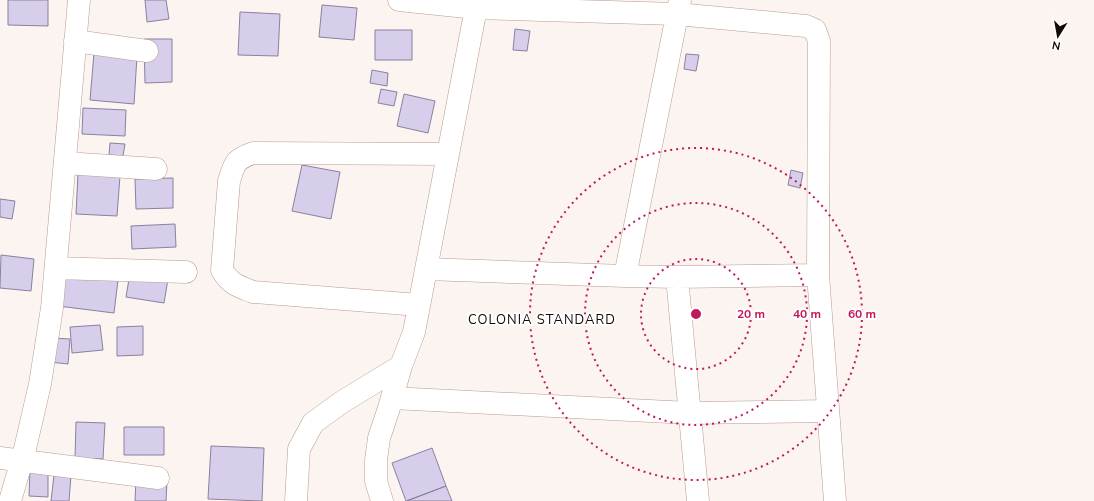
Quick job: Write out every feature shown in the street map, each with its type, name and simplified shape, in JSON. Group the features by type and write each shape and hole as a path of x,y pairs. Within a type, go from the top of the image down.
{"street":[{"path":"10,501 40,384 52,308 79,0"},
{"path":"399,0 486,5 678,7 806,26 814,30 819,41 818,275 835,501"},
{"path":"382,501 376,481 376,460 379,438 401,366 414,332 448,154 486,5"},
{"path":"625,276 678,7"},
{"path":"75,41 147,51"},
{"path":"419,305 253,292 238,286 227,279 222,270 229,181 234,167 240,158 253,153 448,154"},
{"path":"65,162 156,169"},
{"path":"56,268 186,272"},
{"path":"426,269 676,277 818,275"},
{"path":"676,277 698,501"},
{"path":"296,501 299,449 314,423 342,402 401,366"},
{"path":"392,398 689,412 828,411"},
{"path":"0,458 21,462 158,478"}],"building":[{"path":"8,0 48,0 48,26 8,25"},
{"path":"145,0 166,0 169,19 147,22"},
{"path":"322,5 357,8 354,40 319,37"},
{"path":"240,12 280,14 278,56 238,55"},
{"path":"515,29 530,31 527,51 513,50"},
{"path":"375,30 412,30 412,60 375,60"},
{"path":"144,39 172,39 172,82 145,83"},
{"path":"94,53 137,56 134,104 90,100"},
{"path":"686,54 699,55 696,71 684,69"},
{"path":"372,70 388,73 387,86 370,83"},
{"path":"381,89 397,92 394,106 378,103"},
{"path":"404,94 435,101 428,133 397,126"},
{"path":"83,108 126,110 125,136 82,134"},
{"path":"110,143 125,144 123,156 109,155"},
{"path":"302,165 340,172 331,219 292,211"},
{"path":"791,170 803,173 800,188 788,185"},
{"path":"78,173 120,176 117,216 76,214"},
{"path":"173,178 173,208 136,209 135,179"},
{"path":"0,199 15,201 12,219 0,217"},
{"path":"175,224 176,247 132,249 131,226"},
{"path":"1,255 34,259 31,291 0,288"},
{"path":"62,273 118,280 114,313 58,306"},
{"path":"130,273 168,279 164,303 126,297"},
{"path":"100,325 103,350 72,353 70,327"},
{"path":"143,326 143,355 117,356 117,327"},
{"path":"53,338 70,339 68,364 50,362"},
{"path":"76,422 105,423 103,459 75,458"},
{"path":"124,427 164,427 164,455 124,455"},
{"path":"211,446 264,448 262,501 208,499"},
{"path":"432,448 446,486 406,501 392,463"},
{"path":"30,469 48,470 48,497 29,496"},
{"path":"54,475 71,476 69,501 51,501"},
{"path":"136,479 167,481 166,501 135,501"},
{"path":"446,486 452,501 407,501"}],"district":[{"name":"COLONIA STANDARD","path":"542,320"}]}
